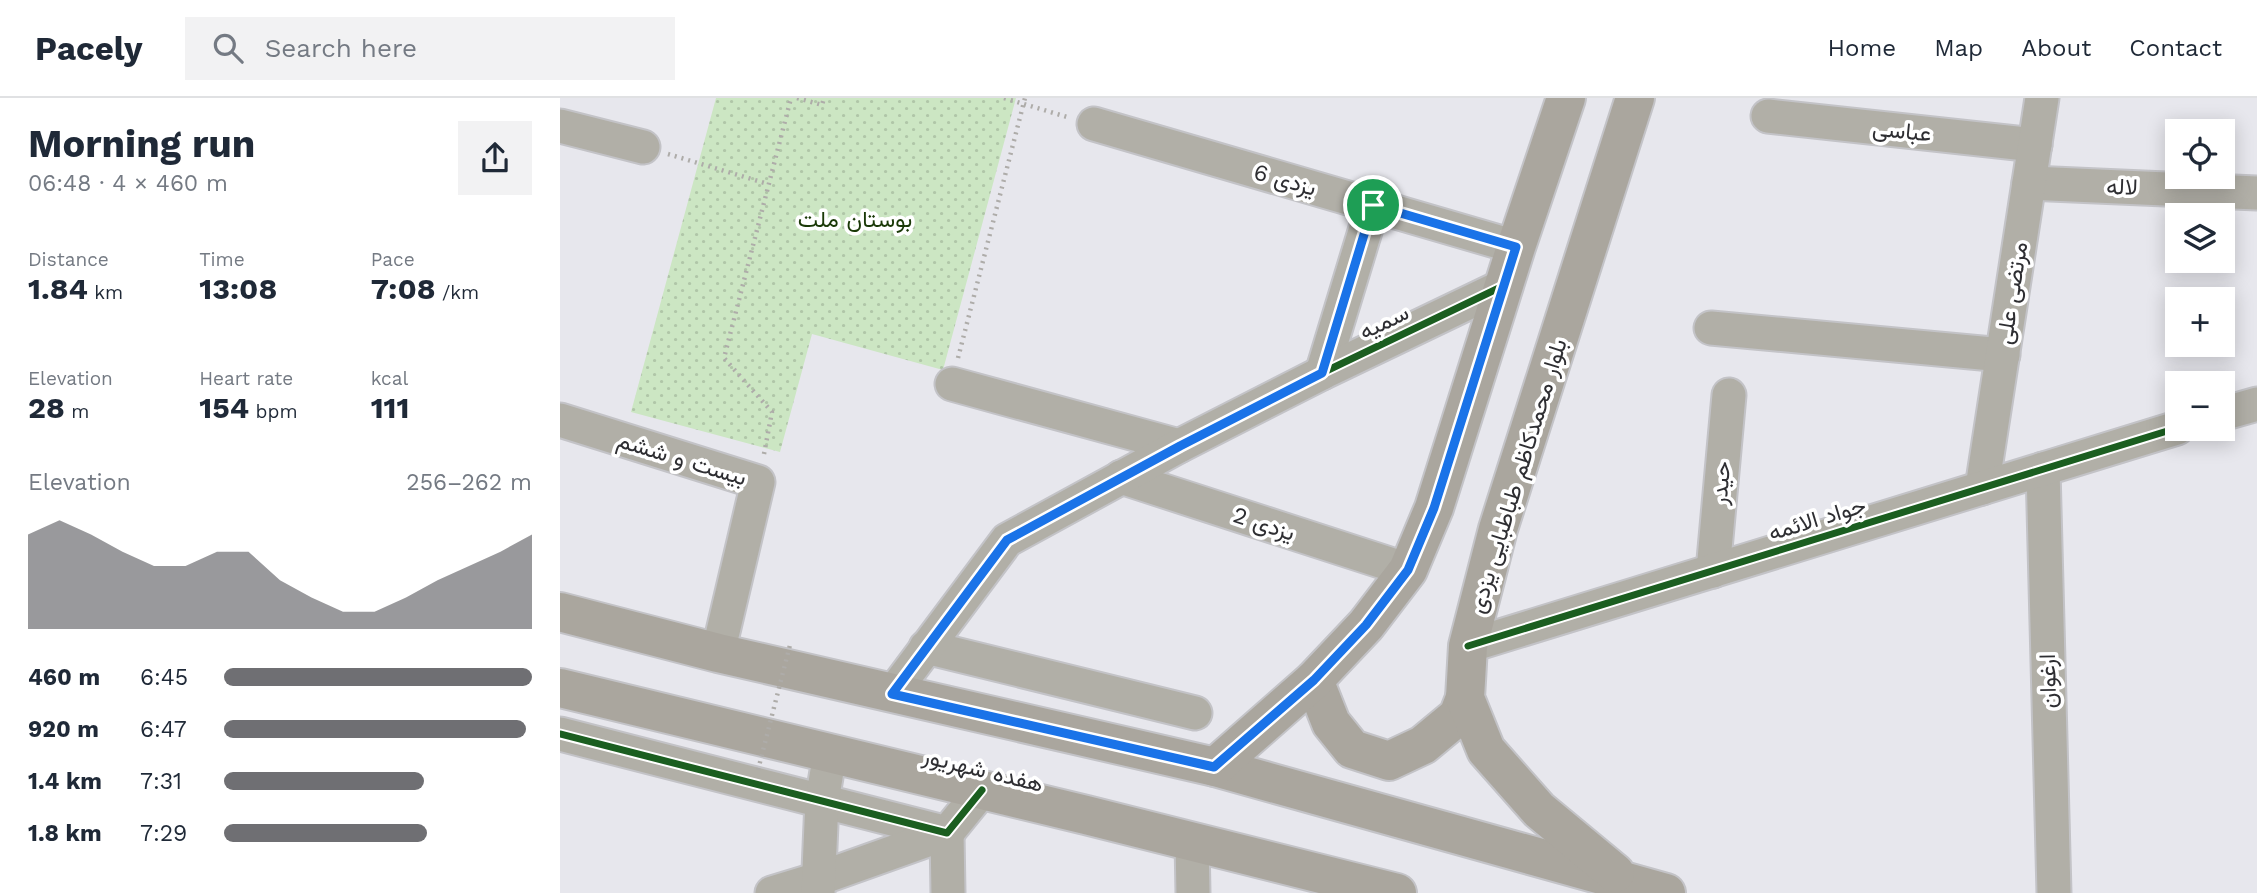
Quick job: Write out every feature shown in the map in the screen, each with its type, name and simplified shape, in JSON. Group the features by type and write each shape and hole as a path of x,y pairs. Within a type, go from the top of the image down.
{"main road":[{"path":"1214,767 1314,680 1366,625 1408,570 1434,508 1503,286 1566,98"},
{"name":"بلوار محمدکاظم طباطبایی یزدی","path":"1628,883 1539,810 1486,750 1465,698 1468,646 1497,529 1635,98"},
{"path":"560,612 718,653 1214,767 1666,893"},
{"path":"1314,680 1331,723 1352,749 1389,761 1423,745 1458,716 1465,698"},
{"name":"هفده شهریور","path":"560,688 1192,841 1379,891"}],"street":[{"name":"مرتضی علی","path":"1982,488 2042,98"},
{"name":"عباسی","path":"1768,116 2035,145"},
{"name":"یزدی 6","path":"1094,124 1516,247"},
{"path":"560,125 643,147"},
{"name":"لاله","path":"2029,183 2257,193"},
{"path":"1322,373 1373,205"},
{"name":"سمیه","path":"892,694 1007,540 1121,477 1322,373 1503,286"},
{"path":"1711,328 2003,355"},
{"path":"952,384 1180,446"},
{"name":"حیدر","path":"1713,571 1729,395"},
{"path":"2235,410 2257,404"},
{"name":"بیست و ششم","path":"560,420 758,482 718,653"},
{"name":"جواد الائمه","path":"1468,646 2165,432"},
{"name":"ارغوان","path":"2043,469 2054,893"},
{"name":"یزدی 2","path":"1121,477 1408,570"},
{"path":"926,648 1195,713"},
{"path":"560,734 947,832"},
{"path":"818,886 822,801 830,753"},
{"path":"772,893 818,886 947,832 982,790"},
{"path":"947,832 948,893"},
{"path":"1192,841 1193,893"}],"path":[{"path":"758,482 772,412 724,358 791,98"},
{"path":"797,98 822,106 824,98"},
{"path":"1004,98 1025,101 1094,124"},
{"path":"952,384 1025,101"},
{"path":"643,147 768,184"},
{"path":"758,771 790,645"}],"green space":[{"name":"بوستان ملت","path":"716,98 1016,98 943,370 812,334 780,452 631,412"}],"cycle path":[{"path":"892,694 1007,540 1179,446 1322,373 1503,286"},
{"path":"1468,646 2165,432"},
{"path":"560,734 947,833 982,790"}],"route":[{"path":"1373,205 1516,247 1434,508 1408,570 1366,625 1314,680 1214,767 892,694 1007,540 1121,477 1322,373 1373,205"}]}
